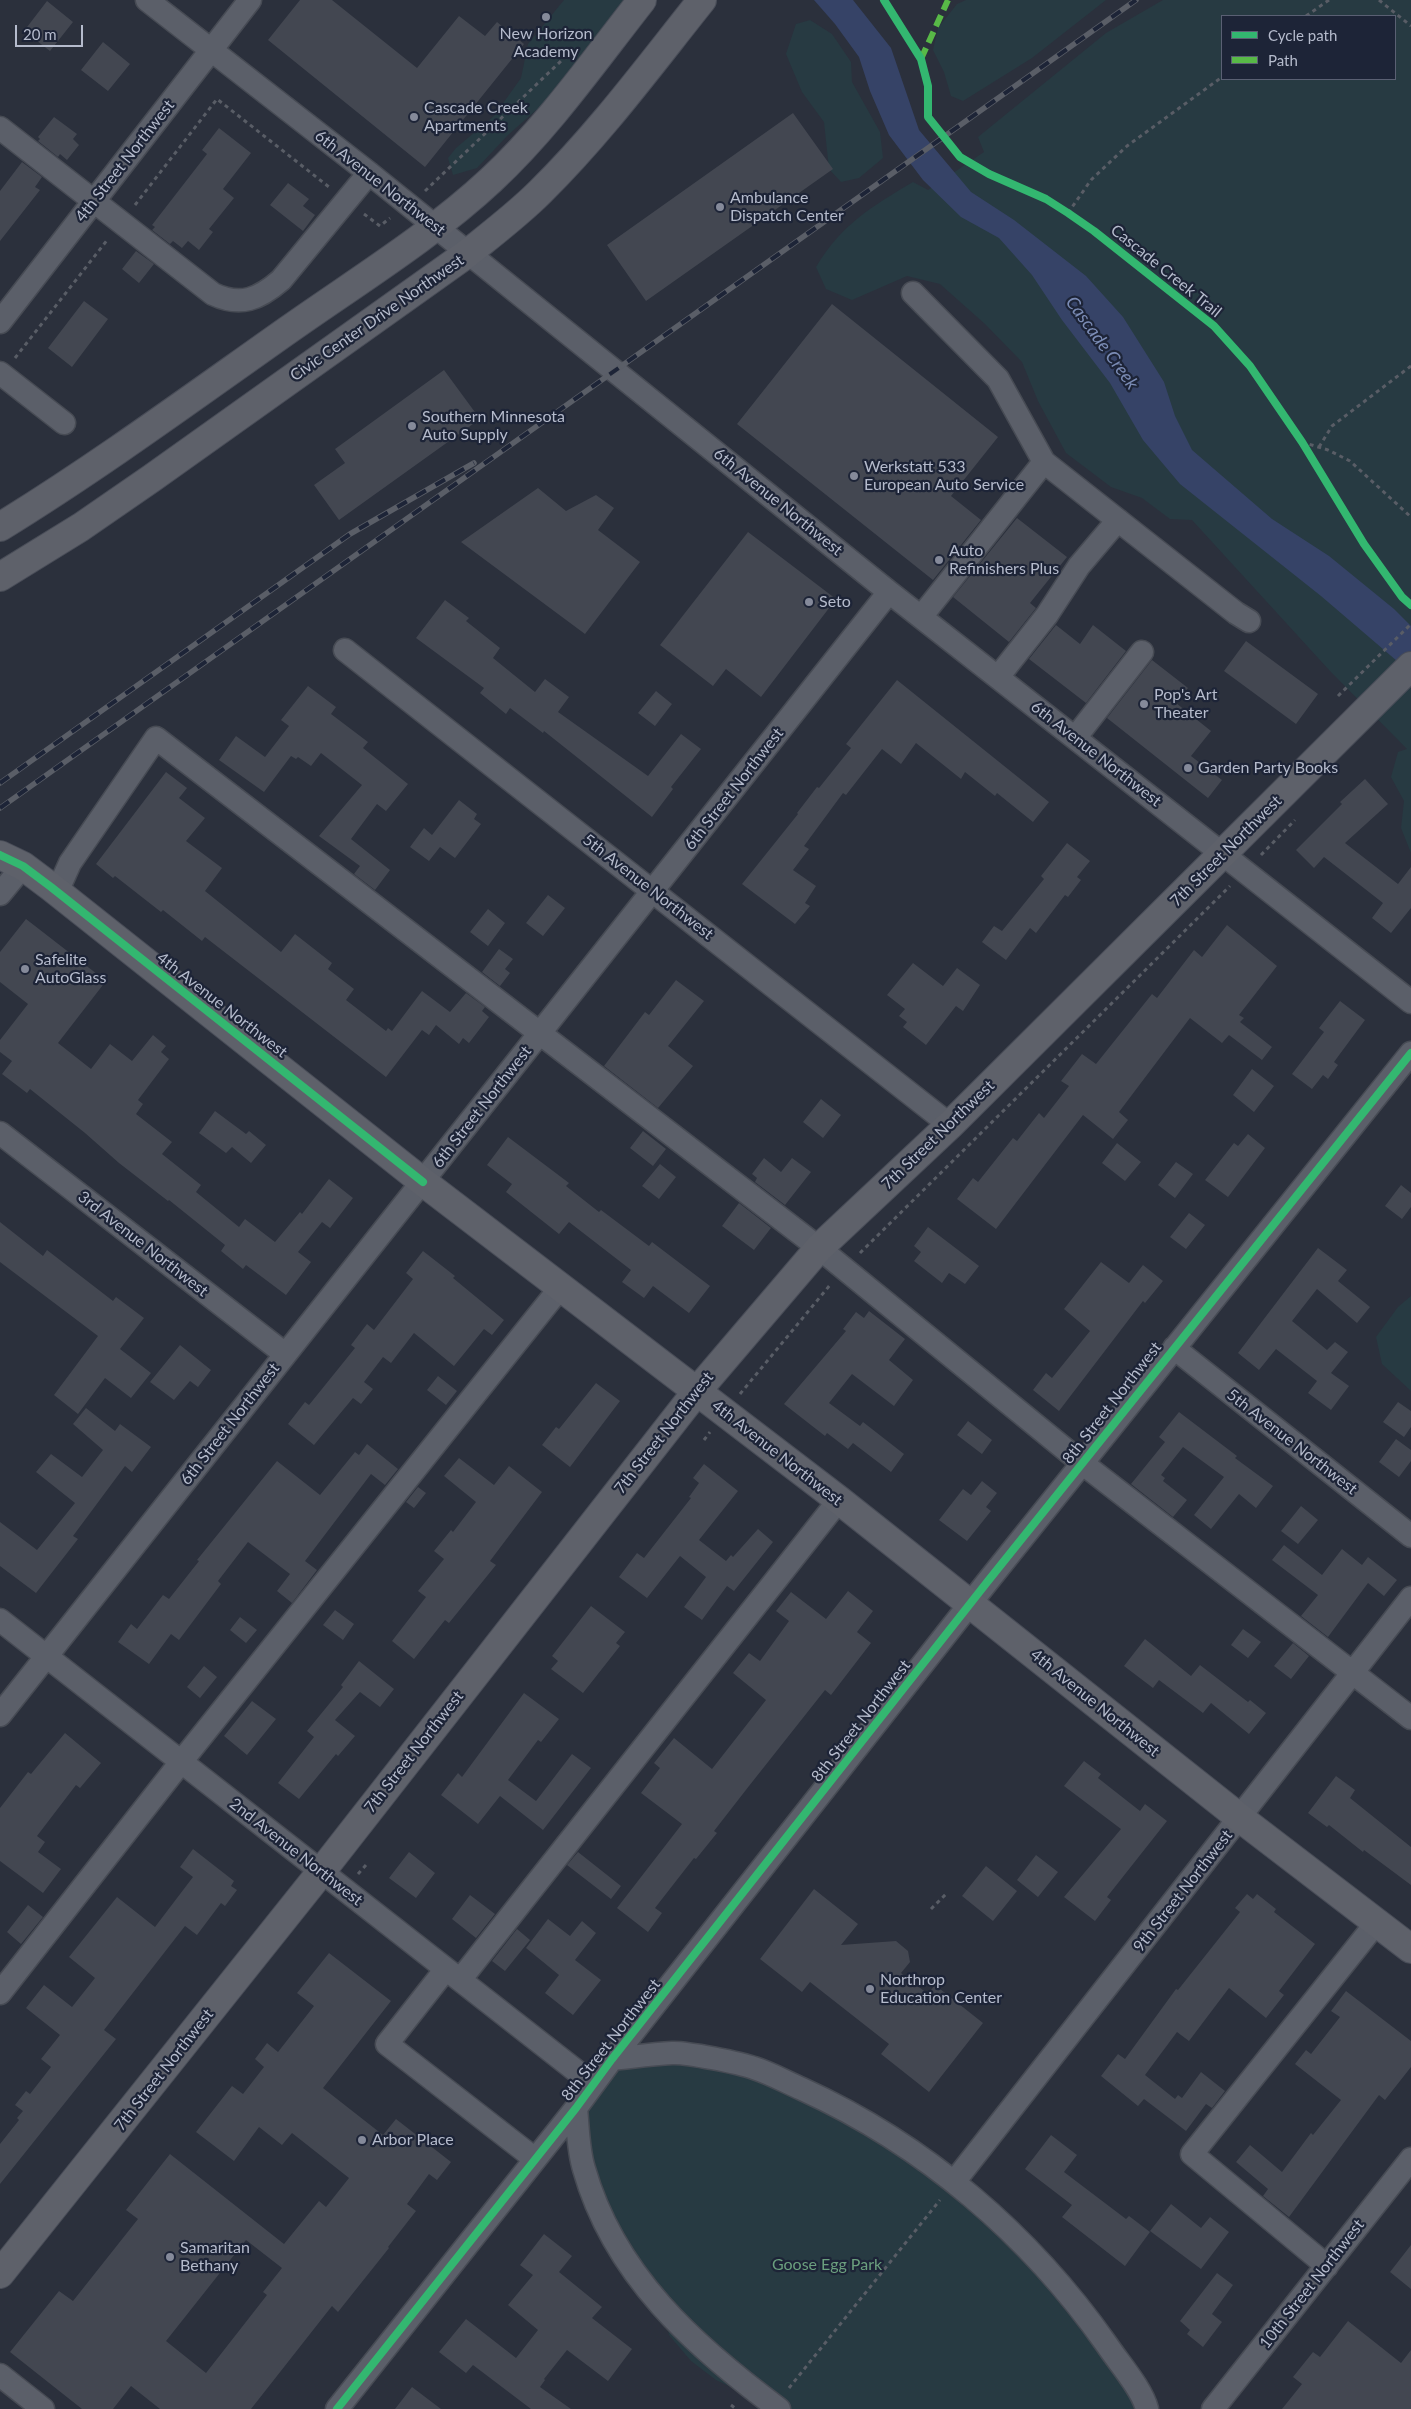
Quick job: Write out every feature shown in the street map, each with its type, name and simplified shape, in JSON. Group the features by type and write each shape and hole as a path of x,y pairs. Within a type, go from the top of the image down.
{"main road":[{"path":"0,527 122,446 435,226 490,181 522,148 642,0"},
{"name":"Civic Center Drive Northwest","path":"0,577 81,527 152,478 468,253 525,206 576,154 702,0"},
{"name":"7th Street Northwest","path":"0,2274 321,1872 697,1391 819,1248 950,1125 1411,666"},
{"name":"4th Avenue Northwest","path":"0,840 11,861 57,892 423,1182 839,1500 1240,1818 1411,1949"}],"street":[{"name":"6th Avenue Northwest","path":"147,0 369,173 889,592 1411,1002"},
{"name":"4th Street Northwest","path":"0,322 250,0"},
{"path":"0,128 213,294 228,301 250,300 265,293 276,284 369,173"},
{"path":"913,293 998,379 1044,462 1236,613 1249,620"},
{"path":"0,373 64,423"},
{"path":"921,617 1044,462"},
{"path":"998,677 1047,615 1079,566 1118,520"},
{"name":"6th Street Northwest","path":"0,1715 889,592"},
{"name":"5th Avenue Northwest","path":"345,650 950,1125"},
{"path":"1076,738 1142,652"},
{"path":"57,892 70,863 156,738 845,1268 1082,1463 1411,1718"},
{"path":"0,894 11,861"},
{"name":"8th Street Northwest","path":"337,2409 576,2108 612,2059 971,1603 1411,1053"},
{"name":"3rd Avenue Northwest","path":"0,1133 285,1354"},
{"path":"0,1993 181,1762 560,1288"},
{"name":"5th Avenue Northwest","path":"1174,1348 1411,1536"},
{"path":"535,2159 387,2044 453,1975 839,1500"},
{"name":"9th Street Northwest","path":"954,2182 1411,1598"},
{"name":"2nd Avenue Northwest","path":"0,1620 593,2084"},
{"path":"1327,2266 1192,2154 1377,1922"},
{"path":"612,2059 674,2053 753,2067 831,2103 893,2138 954,2182 1006,2228 1061,2284 1122,2367 1145,2401 1147,2409"},
{"path":"576,2108 583,2168 603,2222 636,2273 671,2319 716,2361 776,2408"},
{"name":"10th Street Northwest","path":"1213,2409 1411,2159"},
{"path":"0,2375 31,2405"}],"path":[{"path":"1307,15 1329,0"},
{"path":"1379,0 1411,26"},
{"path":"432,186 565,56"},
{"path":"1061,209 1072,216 1091,180 1127,146 1221,78"},
{"path":"217,99 380,226"},
{"path":"1319,447 1332,426 1411,366"},
{"path":"1297,434 1308,451"},
{"path":"1302,442 1319,447 1350,461 1411,517"},
{"path":"1338,696 1411,624"},
{"path":"744,1388 845,1268 1223,894"},
{"path":"931,1909 946,1894"},
{"path":"776,2408 954,2182"},
{"path":"732,2405 736,2409"}],"green space":[{"path":"564,0 625,0 544,103 508,135 477,168 453,175 448,158 456,148 494,116 521,78 528,44"},
{"path":"966,0 1106,0 1032,58 963,101 951,96 944,72 933,50 938,28 957,4"},
{"path":"1163,0 1411,0 1411,853 1401,828 1404,801 1391,777 1398,752 1407,749 1330,671 1192,520 1170,519 1142,498 1111,487 1066,453 1038,401 1022,362 985,324 940,284 907,276 852,300 826,289 816,267 836,239 847,228 858,218 913,182 928,190 984,152 978,137 1106,33"},
{"path":"810,20 832,34 851,62 852,82 880,132 883,158 859,178 841,182 829,169 824,122 802,92 786,54 796,24"},
{"path":"1411,1296 1411,1391 1382,1364 1376,1337 1398,1307"},
{"name":"Goose Egg Park","path":"674,2053 831,2103 1006,2228 1147,2409 779,2409 743,2382 733,2388 716,2380 691,2361 669,2335 665,2311 603,2222 576,2108 612,2059"}],"water":[{"name":"Cascade Creek","path":"814,0 853,0 891,48 919,130 971,192 1014,220 1086,276 1123,317 1164,382 1175,416 1192,450 1272,519 1329,556 1394,609 1411,626 1411,673 1321,596 1180,484 1143,440 1110,383 1062,320 1032,275 999,238 961,217 923,180 889,135 870,91 859,57 835,24"}],"building":[{"name":"Cascade Creek Apartments","path":"300,0 332,0 417,68 459,16 485,36 497,22 524,44 425,167 268,40"},
{"path":"47,1 73,22 50,51 24,31"},
{"path":"103,42 130,64 108,91 81,70"},
{"name":"Ambulance Dispatch Center","path":"793,113 833,169 646,301 607,245"},
{"path":"54,117 77,134 73,139 79,145 67,160 60,154 58,157 38,141 40,139 38,137"},
{"path":"219,128 251,153 223,189 234,198 209,229 213,232 199,250 188,241 182,248 173,241 170,244 152,230 155,227 152,225 207,154 202,150"},
{"path":"22,162 42,177 35,187 40,190 0,241 0,191"},
{"path":"288,183 309,199 303,206 315,215 303,231 270,205"},
{"path":"136,251 154,264 139,283 122,269"},
{"path":"84,301 108,319 72,367 48,348"},
{"path":"832,304 998,437 951,496 981,520 933,580 737,424"},
{"path":"444,370 480,419 339,520 314,485 345,463 335,449"},
{"path":"538,488 566,511 596,495 614,508 598,530 640,562 585,634 461,542"},
{"path":"1017,518 1067,557 1030,603 1036,608 1009,642 953,597"},
{"path":"748,532 836,599 761,697 726,669 713,686 660,645"},
{"path":"445,600 469,618 466,621 500,648 493,658 535,692 545,679 569,697 558,712 648,776 681,734 701,749 671,787 673,789 652,817 544,731 543,733 510,708 506,714 480,693 484,688 416,638"},
{"path":"1056,625 1080,644 1093,625 1126,651 1086,703 1029,659"},
{"path":"1246,641 1318,694 1296,724 1224,671"},
{"path":"1152,660 1188,688 1176,703 1211,731 1191,756 1222,780 1208,798 1107,718"},
{"path":"897,680 1049,802 1033,822 997,793 995,796 965,772 961,779 916,743 901,764 882,749 846,795 843,793 804,846 809,849 793,870 816,886 805,903 810,906 795,924 742,884 817,787 819,788 851,748 846,744"},
{"path":"308,686 336,707 331,714 368,742 363,748 408,784 386,811 377,804 351,839 390,870 375,890 354,874 360,866 319,836 362,785 321,753 311,766 298,757 296,759 291,756 264,792 219,760 236,736 265,757 289,726 281,720"},
{"path":"656,691 672,704 655,726 638,713"},
{"path":"166,772 187,788 179,798 205,818 186,841 222,868 205,891 281,952 295,934 332,963 328,969 354,989 346,1000 386,1031 388,1028 392,1031 422,991 450,1012 466,993 485,1007 482,1011 489,1017 469,1043 463,1038 459,1044 436,1025 429,1035 422,1030 386,1077 205,937 202,941 163,910 161,912 115,876 113,878 96,864"},
{"path":"1365,779 1388,804 1345,843 1398,884 1411,867 1411,908 1391,933 1372,918 1383,903 1324,857 1314,868 1296,850 1342,804 1340,802"},
{"path":"459,800 477,814 474,819 481,824 455,858 440,847 429,861 410,847 424,828 432,835"},
{"path":"1067,843 1090,861 1077,877 1081,880 1068,897 1065,895 1036,933 1030,928 1006,960 982,942 994,926 1002,931 1044,879 1041,876"},
{"path":"548,895 565,908 543,936 526,923"},
{"path":"488,909 505,923 488,946 470,932"},
{"path":"26,919 106,981 58,1043 91,1069 110,1044 132,1061 153,1035 166,1046 161,1052 169,1059 138,1100 143,1104 136,1114 172,1142 162,1154 201,1185 196,1192 239,1227 245,1219 275,1242 300,1212 302,1214 329,1179 353,1198 330,1228 322,1222 298,1252 311,1262 286,1295 246,1265 243,1269 221,1251 225,1245 119,1163 30,1089 27,1093 2,1074 12,1061 0,1052 0,1040 28,1004 0,982 0,952"},
{"path":"1227,925 1277,966 1239,1015 1244,1018 1240,1022 1272,1047 1262,1060 1229,1035 1222,1043 1190,1018 1119,1112 1128,1120 1113,1139 1083,1115 996,1229 957,1199 973,1178 978,1182 1013,1138 1017,1141 1039,1113 1044,1118 1069,1086 1061,1081 1082,1054 1096,1064 1152,994 1157,998 1194,950 1202,957"},
{"path":"499,949 513,959 505,969 510,973 500,986 482,972"},
{"path":"913,963 943,986 957,968 980,985 963,1011 956,1006 926,1045 903,1027 907,1022 899,1016 905,1009 887,995"},
{"path":"676,980 704,1001 668,1046 693,1066 658,1108 604,1066 645,1012 649,1015"},
{"path":"1340,1001 1365,1020 1334,1062 1338,1065 1328,1079 1323,1075 1312,1089 1292,1074 1324,1032 1319,1028"},
{"path":"1252,1069 1274,1086 1254,1112 1233,1095"},
{"path":"821,1099 841,1115 823,1138 803,1122"},
{"path":"215,1111 246,1134 249,1131 266,1145 251,1163 232,1147 226,1153 199,1133"},
{"path":"643,1131 666,1149 653,1166 630,1148"},
{"path":"1248,1134 1265,1148 1228,1197 1205,1180 1234,1143 1238,1146"},
{"path":"508,1137 569,1183 566,1186 599,1212 601,1210 649,1246 652,1242 710,1286 689,1313 653,1286 644,1298 622,1282 631,1270 569,1222 559,1234 506,1192 512,1184 487,1165"},
{"path":"1117,1143 1141,1162 1125,1181 1102,1163"},
{"path":"764,1158 781,1172 792,1158 811,1172 785,1205 755,1182 757,1178 752,1174"},
{"path":"1176,1162 1193,1174 1175,1198 1158,1185"},
{"path":"660,1164 676,1177 659,1199 642,1186"},
{"path":"1401,1185 1411,1193 1411,1207 1402,1219 1385,1206"},
{"path":"739,1203 771,1228 754,1250 722,1226"},
{"path":"1189,1213 1205,1225 1186,1249 1170,1237"},
{"path":"0,1222 43,1256 47,1250 113,1301 116,1297 144,1318 120,1349 151,1373 131,1398 105,1378 78,1414 54,1395 98,1336 0,1262"},
{"path":"928,1227 979,1266 965,1284 949,1273 942,1283 914,1261 921,1252 914,1246"},
{"path":"1318,1248 1347,1270 1338,1281 1370,1307 1357,1323 1317,1289 1292,1321 1327,1350 1335,1342 1348,1352 1331,1373 1349,1386 1331,1410 1308,1393 1317,1381 1276,1349 1259,1370 1238,1353"},
{"path":"423,1251 455,1276 453,1278 504,1320 492,1335 484,1329 454,1366 414,1333 391,1363 383,1357 364,1382 373,1389 361,1404 353,1398 314,1445 288,1424 305,1402 309,1405 355,1348 351,1345 367,1324 374,1330 413,1279 406,1273"},
{"path":"1101,1262 1129,1283 1143,1265 1163,1281 1145,1303 1143,1301 1059,1411 1033,1390 1046,1373 1052,1378 1090,1331 1064,1309"},
{"path":"869,1311 905,1339 889,1360 913,1380 894,1406 852,1374 829,1403 860,1426 863,1422 904,1454 891,1472 853,1443 848,1449 827,1433 825,1436 784,1404 846,1331 843,1329 856,1312 864,1318"},
{"path":"180,1345 211,1370 198,1387 190,1381 174,1400 150,1382"},
{"path":"438,1376 457,1391 446,1405 427,1390"},
{"path":"596,1383 620,1401 570,1467 542,1445 556,1427 559,1429"},
{"path":"1398,1402 1411,1411 1411,1427 1404,1437 1383,1422"},
{"path":"86,1408 115,1431 120,1424 151,1447 132,1472 125,1466 73,1536 78,1539 36,1593 0,1566 0,1522 37,1550 75,1503 36,1472 51,1454 82,1477 103,1450 73,1424"},
{"path":"1179,1412 1237,1456 1235,1458 1273,1486 1256,1508 1239,1494 1211,1529 1194,1515 1224,1477 1183,1447 1161,1475 1165,1478 1163,1481 1187,1500 1173,1517 1131,1484 1165,1442 1159,1437"},
{"path":"968,1421 992,1440 982,1454 957,1435"},
{"path":"1396,1439 1411,1450 1411,1461 1399,1477 1379,1462"},
{"path":"367,1444 398,1469 385,1485 371,1474 305,1561 317,1570 292,1603 277,1591 290,1574 248,1542 218,1581 221,1584 179,1640 171,1634 149,1664 118,1642 131,1624 137,1629 163,1595 169,1599 199,1561 197,1560 277,1461 320,1495 355,1452 359,1455"},
{"path":"459,1458 494,1485 509,1466 542,1492 490,1561 496,1565 449,1623 445,1620 414,1659 392,1641 426,1597 418,1591 444,1559 434,1551 451,1530 453,1532 476,1502 444,1476"},
{"path":"704,1464 738,1491 699,1540 726,1561 731,1555 733,1557 758,1529 773,1542 734,1591 727,1586 702,1620 684,1607 706,1577 680,1556 647,1598 619,1577 637,1553 644,1558 691,1498 689,1497 699,1483 693,1478"},
{"path":"982,1481 997,1493 986,1507 991,1511 967,1541 939,1520 963,1489 971,1495"},
{"path":"418,1487 426,1493 414,1508 406,1502"},
{"path":"1301,1506 1318,1520 1298,1544 1281,1531"},
{"path":"1284,1545 1322,1575 1342,1549 1362,1565 1368,1557 1397,1580 1384,1596 1368,1583 1328,1637 1301,1616 1318,1595 1272,1560"},
{"path":"848,1591 873,1611 857,1632 871,1643 831,1695 825,1690 714,1831 717,1833 696,1859 694,1858 655,1908 662,1913 648,1932 617,1908 682,1824 641,1793 660,1768 654,1763 674,1738 712,1769 766,1700 733,1673 749,1653 760,1661 789,1621 776,1611 791,1592 826,1619"},
{"path":"591,1606 625,1632 616,1643 620,1646 583,1693 551,1669 558,1661 552,1656"},
{"path":"335,1610 354,1624 343,1640 323,1625"},
{"path":"240,1617 257,1630 246,1643 230,1630"},
{"path":"1243,1629 1261,1642 1248,1658 1231,1645"},
{"path":"1145,1639 1191,1676 1200,1665 1248,1702 1250,1700 1266,1713 1249,1734 1211,1703 1203,1713 1159,1680 1153,1688 1124,1666"},
{"path":"1293,1643 1309,1656 1291,1679 1274,1666"},
{"path":"359,1661 394,1689 380,1707 360,1692 335,1720 355,1736 338,1756 336,1754 299,1799 278,1783 314,1737 307,1731 343,1687 341,1685"},
{"path":"204,1666 217,1677 200,1698 187,1687"},
{"path":"524,1693 559,1719 541,1742 538,1740 508,1780 536,1801 572,1754 591,1768 543,1830 500,1796 478,1824 441,1795 458,1773 462,1777"},
{"path":"252,1701 276,1719 247,1755 224,1736"},
{"path":"65,1733 101,1763 80,1788 76,1785 37,1836 45,1842 38,1852 61,1869 43,1893 0,1861 0,1808 28,1772 31,1774"},
{"path":"1084,1761 1101,1774 1098,1778 1140,1811 1145,1804 1167,1821 1107,1897 1111,1900 1095,1921 1064,1897 1121,1829 1064,1786"},
{"path":"1336,1776 1355,1790 1350,1798 1411,1847 1411,1885 1364,1850 1363,1852 1329,1825 1327,1827 1308,1813"},
{"path":"193,1849 234,1881 231,1886 237,1890 225,1906 221,1903 197,1935 185,1926 104,2030 116,2039 0,2184 0,2144 19,2120 17,2118 23,2111 15,2105 26,2091 30,2094 51,2067 41,2059 60,2035 26,2008 44,1985 72,2007 95,1978 69,1957 117,1897 155,1927 193,1877 180,1867"},
{"path":"409,1852 435,1873 416,1898 389,1878"},
{"path":"578,1852 621,1886 611,1899 567,1865"},
{"path":"1036,1855 1058,1872 1038,1897 1017,1880"},
{"path":"986,1866 1017,1891 993,1921 962,1896"},
{"name":"Northrop Education Center","path":"814,1889 858,1924 841,1945 896,1941 908,1951 910,1962 901,1973 928,1994 935,1985 983,2023 929,2092 881,2054 889,2044 810,1982 802,1992 760,1959"},
{"path":"1247,1894 1253,1899 1257,1894 1276,1909 1274,1912 1315,1944 1279,1991 1284,1995 1266,2018 1229,1988 1189,2041 1177,2032 1145,2075 1175,2099 1178,2095 1182,2098 1201,2072 1225,2091 1212,2108 1206,2104 1186,2131 1144,2099 1138,2106 1101,2076 1118,2054 1125,2059 1176,1989 1178,1990 1240,1912 1235,1908"},
{"path":"470,1895 495,1914 476,1938 452,1919"},
{"path":"28,1905 43,1917 21,1944 7,1932"},
{"path":"548,1919 570,1936 582,1921 596,1933 575,1960 601,1980 573,2015 545,1993 559,1975 526,1948"},
{"path":"517,1929 530,1940 505,1971 492,1961"},
{"path":"329,1953 391,2001 323,2088 383,2135 396,2119 451,2162 437,2180 429,2174 407,2204 416,2211 389,2248 338,2312 332,2306 251,2409 160,2409 131,2386 113,2409 82,2409 10,2352 59,2291 73,2301 138,2219 126,2210 170,2154 284,2244 319,2201 326,2207 349,2178 292,2133 282,2145 259,2127 234,2161 196,2132 232,2086 243,2094 264,2067 255,2059 267,2043 278,2052 314,2006 297,1993","holes":["246,2240 282,2268 263,2292 267,2295 206,2373 166,2341"]},
{"path":"1346,1991 1411,2041 1411,2067 1385,2100 1379,2095 1289,2217 1263,2196 1268,2189 1236,2162 1250,2145 1282,2172 1311,2133 1313,2135 1341,2100 1295,2064 1306,2050 1311,2054 1340,2017 1331,2011"},
{"path":"1051,2135 1077,2155 1064,2172 1126,2219 1129,2216 1150,2232 1125,2266 1062,2217 1072,2205 1025,2169"},
{"path":"1171,2204 1201,2228 1210,2217 1229,2232 1201,2269 1150,2231"},
{"path":"544,2234 572,2256 559,2272 602,2307 592,2318 632,2349 608,2381 567,2350 540,2387 571,2409 531,2409 473,2365 466,2373 439,2352 466,2319 516,2358 538,2330 508,2305 533,2275 520,2265"},
{"path":"1411,2245 1411,2289 1390,2272"},
{"path":"1217,2273 1233,2285 1212,2314 1222,2322 1203,2347 1187,2334 1190,2330 1180,2321"},
{"path":"1348,2321 1401,2363 1411,2350 1411,2409 1282,2409 1302,2384 1293,2377 1313,2352 1320,2357"},
{"path":"412,2387 441,2409 395,2409"}],"railway":[{"path":"0,808 1136,0"},
{"path":"0,783 350,534 474,463"}],"marked path":[{"path":"921,59 948,0"}],"cycle path":[{"name":"Cascade Creek Trail","path":"884,0 921,59 928,86 928,117 960,157 989,174 1046,199 1068,213 1094,231 1214,326 1250,366 1302,442 1364,544 1402,597 1411,605"},
{"path":"0,855 23,866 51,887 423,1182"},
{"path":"337,2409 576,2108 612,2059 988,1581 1411,1053"}],"place":[{"name":"New Horizon Academy","path":"546,17"},
{"name":"Cascade Creek Apartments","path":"414,117"},
{"name":"Ambulance Dispatch Center","path":"720,207"},
{"name":"Southern Minnesota Auto Supply","path":"412,426"},
{"name":"Werkstatt 533 European Auto Service","path":"854,476"},
{"name":"Auto Refinishers Plus","path":"939,560"},
{"name":"Seto","path":"809,602"},
{"name":"Pop's Art Theater","path":"1144,704"},
{"name":"Garden Party Books","path":"1188,768"},
{"name":"Safelite AutoGlass","path":"25,969"},
{"name":"Northrop Education Center","path":"870,1989"},
{"name":"Arbor Place","path":"362,2140"},
{"name":"Samaritan Bethany","path":"170,2257"}]}
